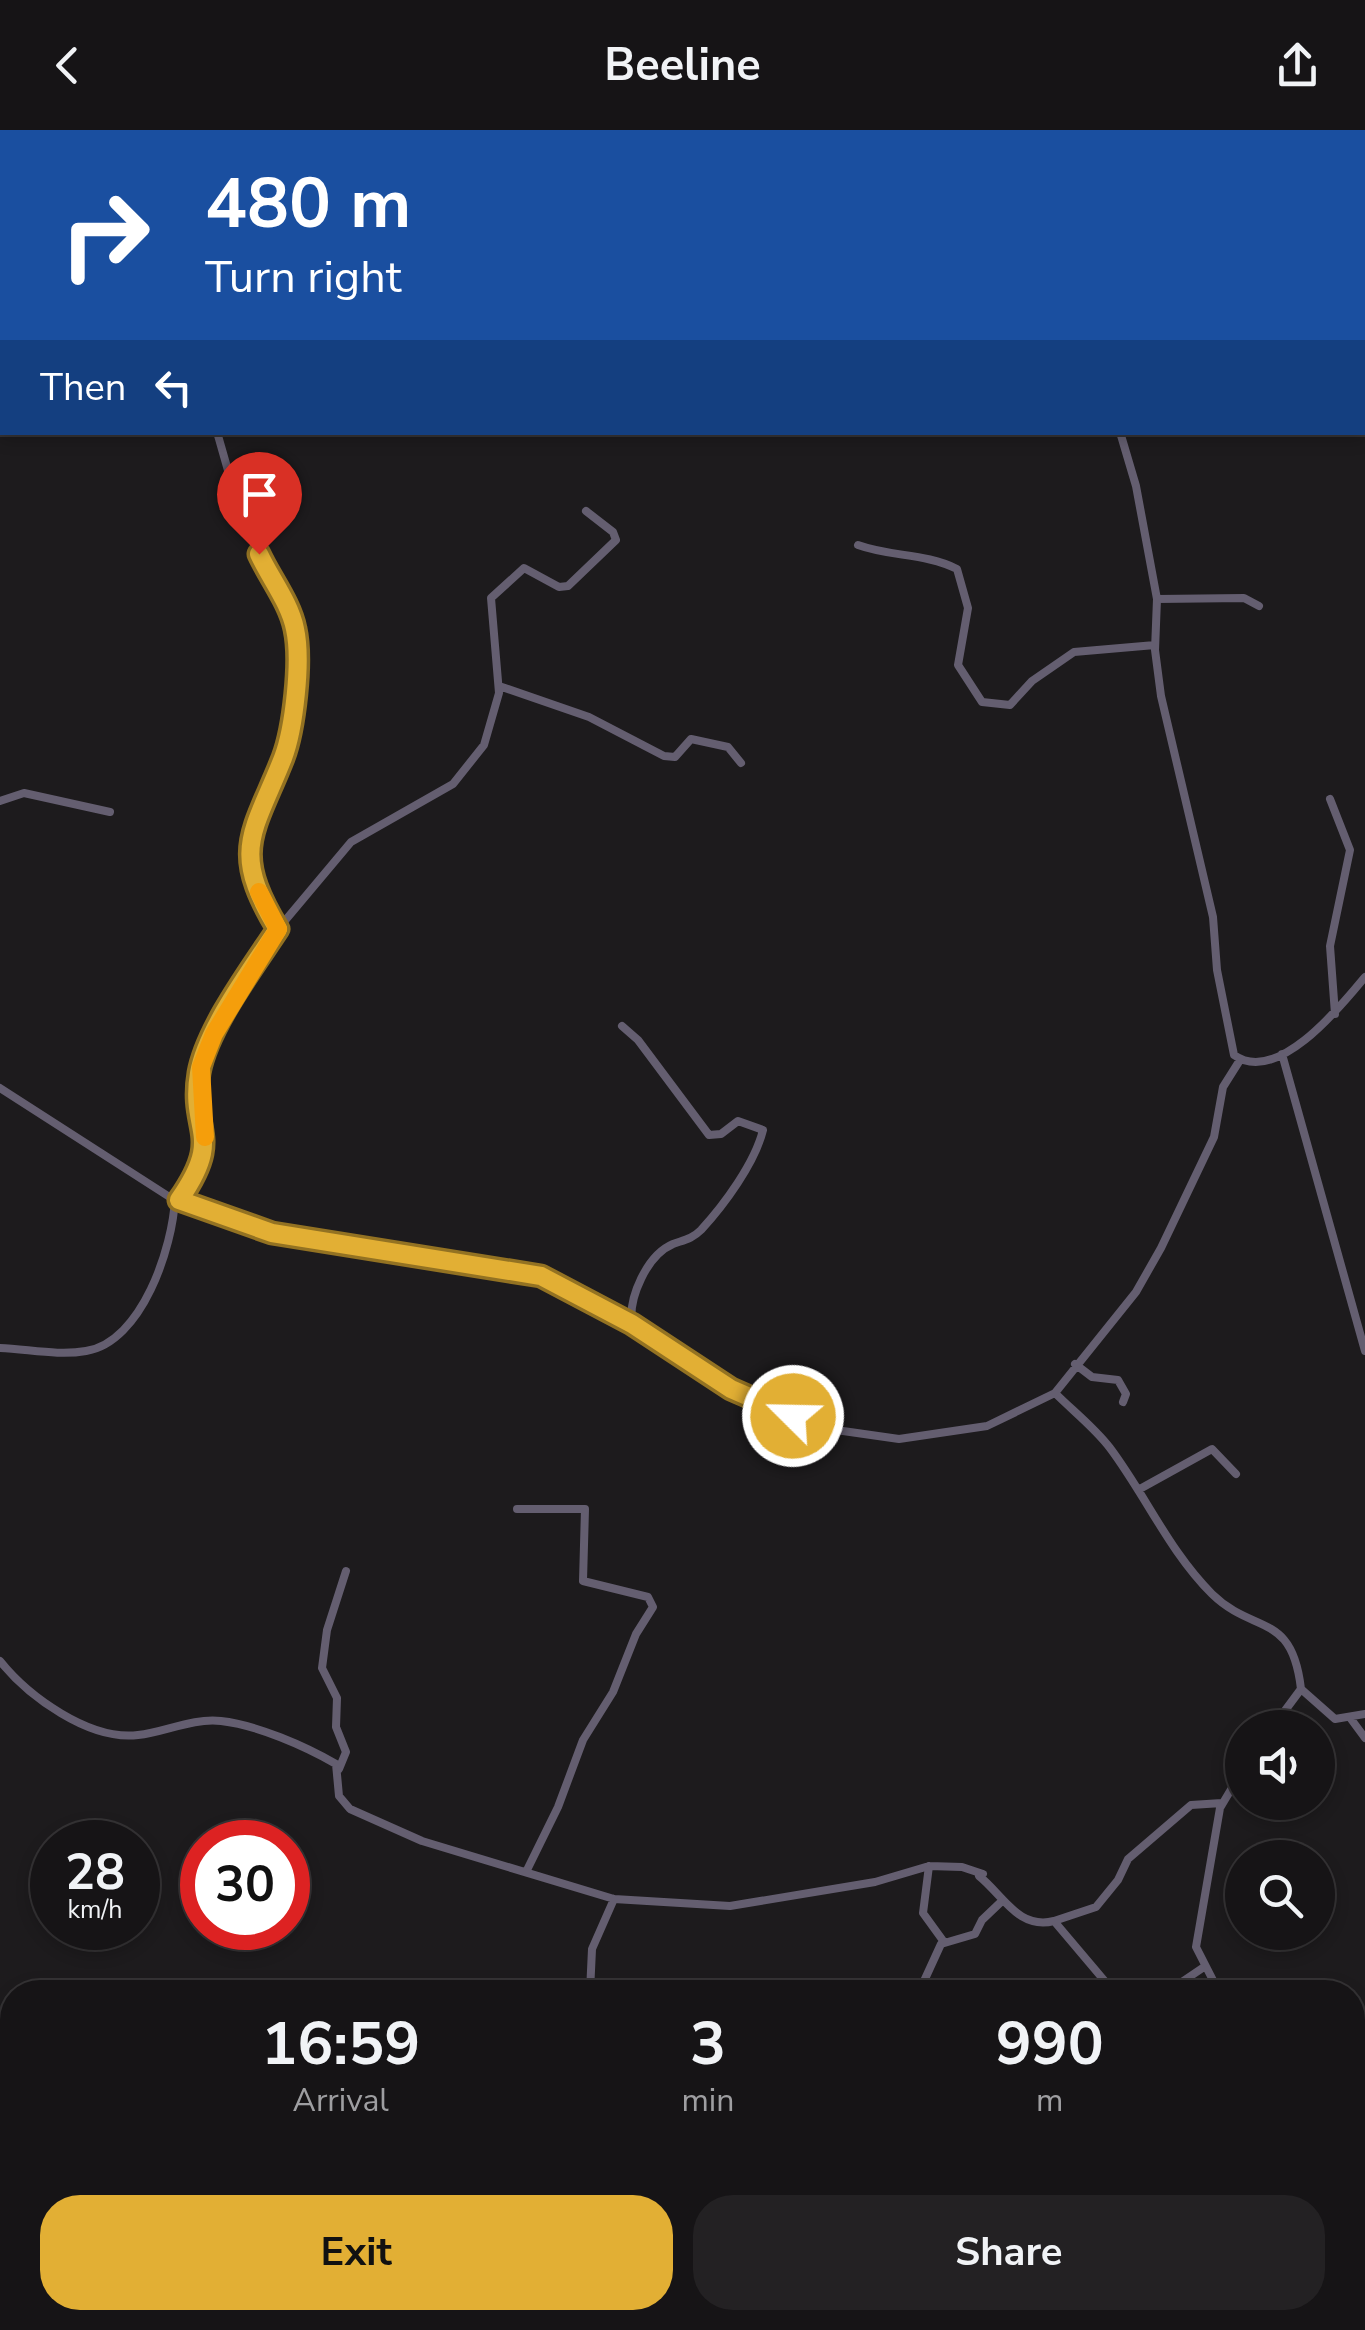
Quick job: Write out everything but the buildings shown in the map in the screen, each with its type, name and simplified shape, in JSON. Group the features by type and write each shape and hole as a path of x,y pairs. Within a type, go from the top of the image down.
{"street":[{"path":"218,435 241,516 296,632 290,736 252,825 249,848 252,877 278,929"},
{"path":"1121,435 1157,599 1155,645 1161,696 1213,917 1230,1047 1240,1060 1257,1062 1282,1054 1335,1014 1365,978"},
{"path":"0,1348 89,1351 113,1341 126,1329 170,1247 177,1199 205,1152 201,1067 214,1034 278,929 351,842 461,777 484,745 497,709 499,686 491,598 524,568 560,586 568,586 616,540 614,532 586,511"},
{"path":"858,545 876,554 922,555 958,569 968,608 958,665 982,702 1010,705 1032,680 1074,652 1155,645"},
{"path":"1157,599 1244,598 1259,606"},
{"path":"499,686 589,717 664,756 675,757 692,739 728,748 741,762"},
{"path":"0,801 24,793 110,812"},
{"path":"1330,799 1350,850 1330,946 1335,1014"},
{"path":"622,1026 638,1040 706,1133 716,1136 747,1120 764,1130 754,1153 702,1228 668,1247 645,1273 632,1300 632,1324"},
{"path":"1282,1054 1360,1311 1365,1352"},
{"path":"0,1088 134,1177 177,1199 272,1233 541,1276 632,1324 731,1389 836,1430 886,1439 986,1426 1055,1393 1136,1292 1161,1248 1214,1136 1223,1086 1240,1060"},
{"path":"1075,1364 1092,1377 1118,1380 1126,1394 1122,1402"},
{"path":"1055,1393 1109,1446 1176,1552 1213,1595 1236,1612 1282,1635 1294,1656 1301,1688 1328,1716 1351,1719 1365,1714"},
{"path":"1138,1490 1212,1449 1236,1474"},
{"path":"517,1509 586,1509 582,1581 648,1596 652,1607 636,1634 613,1692 583,1740 558,1807 526,1870"},
{"path":"346,1571 327,1630 322,1668 337,1698 336,1727 346,1752 339,1769 340,1796 350,1809 422,1841 614,1898 730,1906 875,1882 930,1866 983,1874 980,1876 1029,1922 1054,1921 1096,1907 1118,1880 1128,1859 1191,1806 1222,1802"},
{"path":"0,1660 12,1676 50,1704 106,1733 138,1735 181,1723 221,1721 326,1758 339,1769"},
{"path":"1285,1710 1301,1688"},
{"path":"1351,1719 1365,1738"},
{"path":"1212,1980 1196,1947 1225,1797"},
{"path":"930,1866 924,1913 944,1942"},
{"path":"591,1980 592,1949 614,1898"},
{"path":"924,1980 944,1942 975,1934 982,1920 1003,1900"},
{"path":"1054,1921 1104,1980"},
{"path":"1185,1980 1204,1967"}],"slow traffic":[{"path":"205,1137 199,1085 201,1067 214,1034 278,929 259,892"}],"route":[{"path":"259,554 296,632 290,736 252,825 249,848 252,877 278,929 214,1034 201,1067 205,1152 200,1168 179,1200 272,1233 541,1276 632,1324 731,1389 793,1416"}]}
